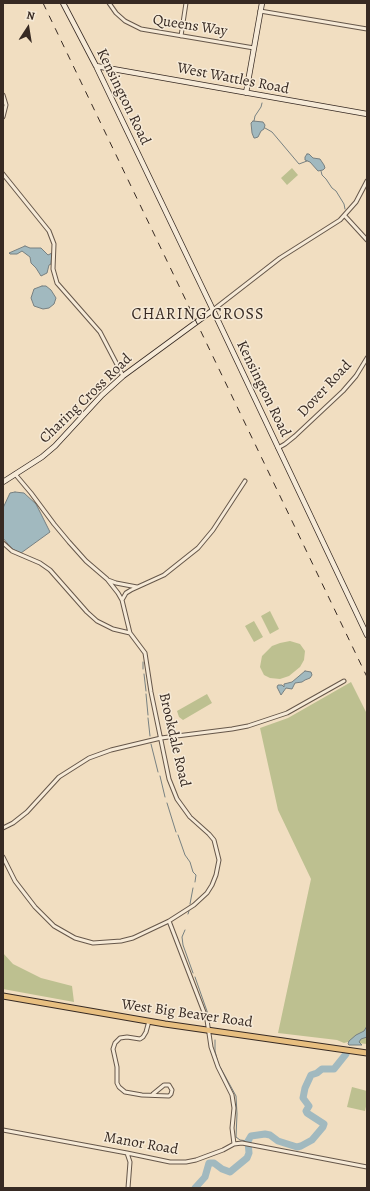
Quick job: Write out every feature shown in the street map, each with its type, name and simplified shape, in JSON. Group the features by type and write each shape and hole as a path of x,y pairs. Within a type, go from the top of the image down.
{"main road":[{"name":"West Big Beaver Road","path":"3,996 149,1021 367,1053"}],"street":[{"name":"Kensington Road","path":"64,3 96,66 213,310 367,635"},
{"name":"Queens Way","path":"109,3 119,16 138,27 254,48"},
{"path":"181,36 186,3"},
{"path":"246,93 262,3"},
{"path":"260,11 367,29"},
{"name":"West Wattles Road","path":"96,66 367,114"},
{"path":"3,95 6,106 3,117"},
{"path":"3,174 48,229 54,248 54,271 57,283 97,329 124,376"},
{"name":"Charing Cross Road","path":"3,482 42,457 58,444 102,395 124,376 213,310 270,265 334,225 345,216 360,198 367,181"},
{"path":"345,216 367,240"},
{"name":"Dover Road","path":"278,448 292,439 343,391 354,378 367,358"},
{"name":"Brookdale Road","path":"3,857 15,881 35,907 54,926 75,938 93,943 121,941 133,938 169,921 194,905 207,893 216,875 219,860 214,840 190,817 177,799 169,779 145,653 130,633 122,600 115,588 107,579 86,561 73,547 15,474"},
{"path":"122,600 126,593 164,575 198,548 213,530 245,481"},
{"path":"3,543 12,551 40,563 50,570 87,612 97,621 113,629 130,633"},
{"path":"107,579 116,583 137,587"},
{"path":"3,828 22,816 59,777 79,763 93,756 161,738 232,730 248,726 291,711 344,681"},
{"path":"169,921 198,995 209,1030 211,1047 218,1067 234,1099 232,1128 234,1144"},
{"path":"149,1021 143,1037 140,1039 127,1037 120,1038 115,1043 113,1049 117,1067 117,1083 119,1087 125,1092 130,1093 169,1096 172,1090 169,1085 164,1085 153,1094"},
{"name":"Manor Road","path":"3,1130 127,1152 170,1162 186,1162 207,1157 234,1144 245,1143 367,1167"},
{"path":"127,1152 130,1162 128,1188"},
{"path":"130,1162 138,1155"}],"green space":[{"path":"292,168 298,175 287,185 281,178"},
{"path":"270,611 279,629 270,634 261,616"},
{"path":"254,621 263,637 254,642 245,626"},
{"path":"290,641 300,644 305,651 304,660 300,667 289,676 280,679 270,678 264,675 260,667 262,656 272,646"},
{"path":"351,682 367,714 367,1044 344,1043 337,1040 278,1033 311,879 278,810 260,728 288,718"},
{"path":"207,694 212,703 183,720 179,717 177,711"},
{"path":"3,953 13,964 41,978 72,986 74,1002 3,989"},
{"path":"352,1087 367,1091 365,1111 347,1107"}],"water":[{"path":"253,121 263,122 265,125 258,137 255,138 252,133 251,123"},
{"path":"307,154 313,158 320,159 325,168 318,171 310,162 305,160"},
{"path":"25,246 30,248 41,248 48,255 52,253 51,264 49,265 47,273 41,276 31,263 30,257 22,251 17,254 9,253"},
{"path":"46,286 51,290 56,298 54,304 49,308 43,309 34,306 31,298 34,289"},
{"path":"10,493 24,493 36,504 50,532 21,553 12,549 3,538 3,508"},
{"path":"305,671 311,672 312,675 310,678 302,682 295,683 292,689 286,688 281,695 277,687 278,685 282,685 284,687 284,684 292,682"},
{"path":"367,1026 367,1037 361,1039 359,1042 362,1045 348,1044 349,1041 356,1035 364,1031"}],"waterway":[{"path":"254,121 262,103"},
{"path":"265,128 272,132 299,164 307,161"},
{"path":"321,171 322,175 336,191 344,204 345,209"},
{"path":"143,662 143,669"},
{"path":"144,674 146,691"},
{"path":"146,694 148,715"},
{"path":"148,718 150,736"},
{"path":"151,744 158,772"},
{"path":"160,776 165,797"},
{"path":"167,803 176,832"},
{"path":"178,835 185,855 196,875 195,882"},
{"path":"190,904 193,888"},
{"path":"185,930 182,937 183,945 193,973"},
{"path":"195,977 208,1014 211,1018"},
{"path":"215,1040 215,1051 218,1063 236,1096 236,1137 240,1140 248,1141"},
{"path":"195,1188 205,1177 209,1163 214,1163 222,1169 230,1172 247,1158 249,1153 248,1141 251,1136 265,1134 270,1135 278,1141 297,1147 312,1140 324,1124 307,1113 306,1111 309,1106 303,1098 305,1088 311,1075 322,1069 334,1069 346,1054"}],"railway":[{"path":"43,3 367,677"}],"district":[{"name":"CHARING CROSS","path":"198,315"}]}
